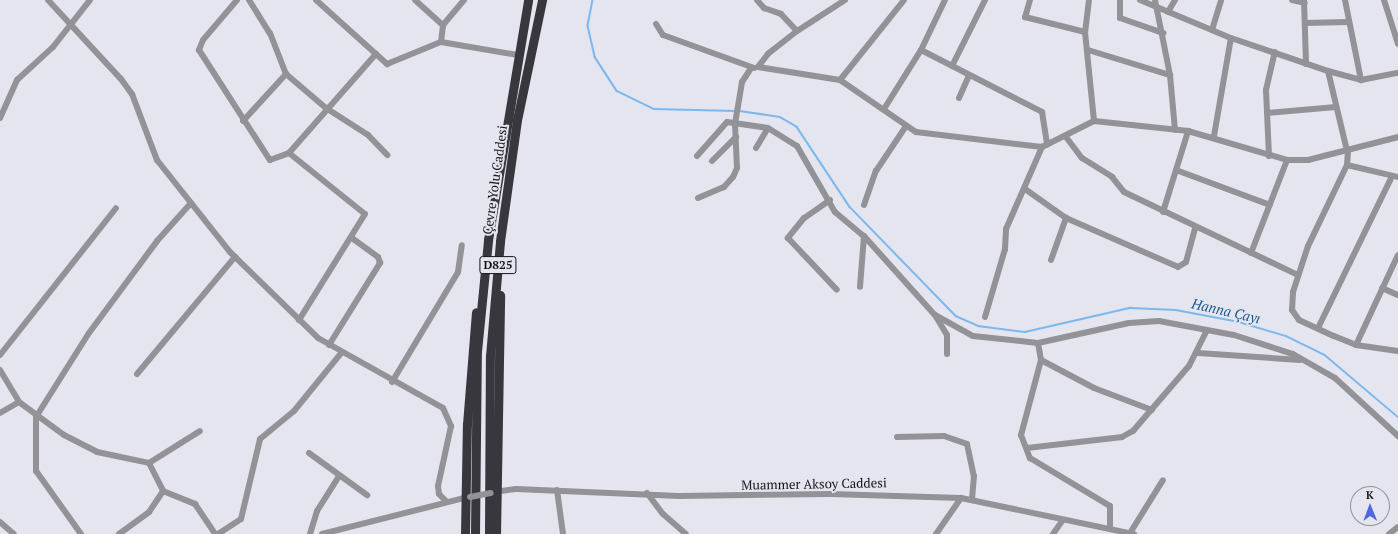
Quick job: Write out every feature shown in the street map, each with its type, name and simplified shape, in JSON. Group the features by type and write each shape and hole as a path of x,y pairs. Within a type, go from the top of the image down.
{"highway":[{"name":"Çevre Yolu Caddesi","path":"475,534 478,351 488,240 528,0"},
{"name":"Çevre Yolu Caddesi","path":"489,534 490,356 500,241 517,120 542,0"},
{"path":"465,534 473,326 488,240"},
{"path":"496,534 493,492 500,241"}],"street":[{"path":"48,0 132,94 158,160 190,203 235,257 299,320 329,345 392,382 443,408 448,416 451,426 438,486 439,494 447,502"},
{"path":"0,118 17,80 53,47 90,0"},
{"path":"237,0 203,40 200,50 269,159 277,160 289,153 376,54"},
{"path":"249,0 270,33 286,74 328,109 368,135 388,155"},
{"path":"316,0 376,54 391,64 441,42 518,55"},
{"path":"415,0 443,25"},
{"path":"441,42 443,25 464,0"},
{"path":"757,0 764,8 781,14 797,31"},
{"path":"698,198 715,192 733,177 737,168 735,124 742,82 768,54 797,31 845,0"},
{"path":"840,80 904,0"},
{"path":"884,109 921,50 945,0"},
{"path":"952,66 985,0"},
{"path":"1030,0 1025,17 1085,32"},
{"path":"1089,0 1085,32 1094,121"},
{"path":"1120,0 1120,18 1163,33"},
{"path":"1140,0 1231,38 1275,52 1328,72 1361,80 1398,73"},
{"path":"1155,0 1163,33 1170,75 1175,130"},
{"path":"1168,12 1175,0"},
{"path":"1212,30 1221,0"},
{"path":"1292,0 1304,2 1306,64"},
{"path":"1344,0 1361,80"},
{"path":"1384,0 1395,25 1398,44"},
{"path":"1305,23 1348,22"},
{"path":"656,24 663,35 755,68 840,80 916,132 1045,146 1066,137 1094,121 1188,131 1214,136 1269,156 1287,160 1348,151 1398,137"},
{"path":"1214,136 1231,38"},
{"path":"921,50 969,76 1042,112 1045,146 1026,190 1006,229 1005,250 985,317"},
{"path":"1088,50 1170,75"},
{"path":"1269,156 1267,113 1268,74 1275,52"},
{"path":"1328,72 1348,151 1347,165 1308,246 1298,275 1292,310 1299,320 1356,345 1398,351"},
{"path":"244,121 286,74"},
{"path":"959,98 969,76"},
{"path":"1267,113 1336,107"},
{"path":"697,156 727,122 768,128 797,146 830,200 835,212 864,236 935,315 947,335 947,354"},
{"path":"864,205 876,171 906,126"},
{"path":"756,148 768,128"},
{"path":"1163,212 1188,131"},
{"path":"712,161 736,137"},
{"path":"1066,137 1082,158 1112,177 1124,192 1195,228 1298,275"},
{"path":"289,153 365,211 353,239 299,320"},
{"path":"1251,253 1287,160"},
{"path":"1318,328 1395,177 1347,165"},
{"path":"1176,170 1270,205"},
{"path":"1026,190 1066,218 1120,238 1178,267 1186,262 1195,228"},
{"path":"830,200 804,218 788,238 837,290"},
{"path":"81,534 36,471 36,417 88,333 157,241 190,203"},
{"path":"0,355 116,208"},
{"path":"1051,260 1066,218"},
{"path":"860,287 864,236"},
{"path":"329,345 380,263 378,257 353,239"},
{"path":"392,382 458,272 462,244"},
{"path":"1356,345 1398,255"},
{"path":"137,374 235,257"},
{"path":"1382,288 1398,295"},
{"path":"935,315 973,336 1038,343 1129,322 1165,322 1207,330 1264,344 1301,360 1335,378 1398,436"},
{"path":"1027,448 1122,437 1133,432 1198,353 1207,330"},
{"path":"1038,343 1041,360 1021,435 1030,458 1110,506 1110,529"},
{"path":"149,463 163,491 195,504 217,534 241,519 260,439 294,411 342,352"},
{"path":"1198,353 1301,360"},
{"path":"1041,360 1094,388 1152,410"},
{"path":"0,370 19,402 36,417 97,452 149,463 200,431"},
{"path":"0,413 19,402"},
{"path":"897,437 944,436 967,444 974,476 972,499"},
{"path":"309,454 367,495"},
{"path":"310,534 317,511 339,476"},
{"path":"1132,534 1163,480"},
{"path":"557,490 563,534"},
{"name":"Muammer Aksoy Caddesi","path":"322,534 447,502 493,492 557,490 647,493 961,498 972,499 1062,521 1132,534"},
{"path":"119,534 149,512 163,491"},
{"path":"647,493 662,514 686,534"},
{"path":"936,534 961,498"},
{"path":"1053,534 1062,521"},
{"path":"0,522 14,534"},
{"path":"1389,534 1398,527"}],"waterway":[{"path":"593,0 588,26 595,57 617,91 654,109 736,111"},
{"name":"Hanna Çayı","path":"740,111 780,117 797,127 850,207 956,316 978,326 1025,332 1130,308 1176,310 1239,322 1286,336 1325,355 1398,417"}]}
